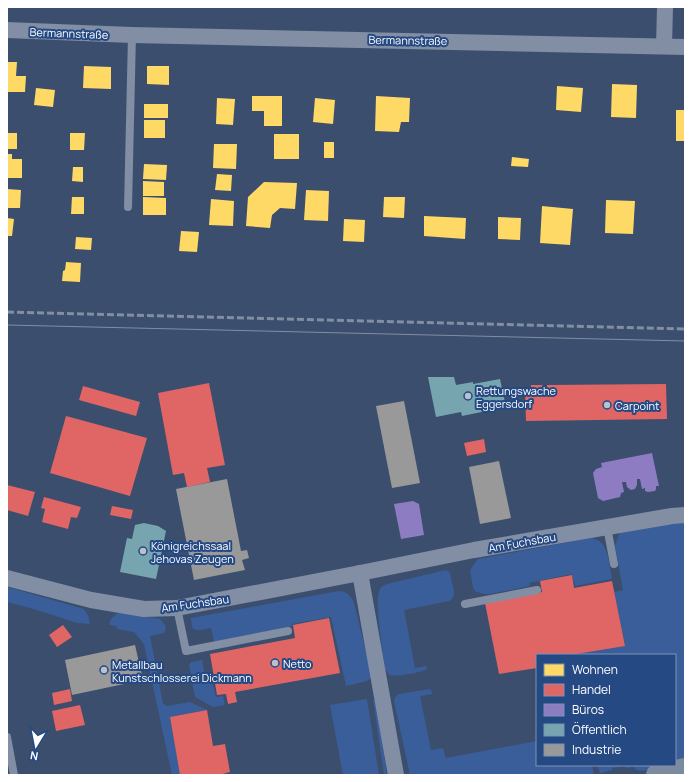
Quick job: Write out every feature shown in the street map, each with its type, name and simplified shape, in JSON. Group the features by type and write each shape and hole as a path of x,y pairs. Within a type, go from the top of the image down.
{"street":[{"path":"664,46 665,7"},
{"name":"Bermannstraße","path":"7,30 132,35 685,47"},
{"name":"Am Fuchsbau","path":"7,578 91,600 144,609 177,608 360,574 474,550 685,515"},
{"path":"360,574 396,775"},
{"path":"657,775 685,770"}],"lane":[{"path":"128,207 132,35"},
{"path":"607,527 614,564"},
{"path":"465,604 537,590"},
{"path":"177,608 186,651 288,631"},
{"path":"7,737 14,775"}],"shaded area":[{"path":"685,520 685,763 676,764 676,654 576,654 625,645 614,592 623,590 615,546 619,534 625,530"},
{"path":"590,538 596,539 605,547 612,579 575,586 572,574 529,583 530,586 490,594 476,592 473,588 470,570 478,559"},
{"path":"446,570 450,573 454,592 453,597 449,601 404,610 415,668 427,666 427,669 408,674 389,675 385,668 380,628 378,598 380,589 387,584"},
{"path":"7,587 84,609 88,615 90,624 77,623 7,602"},
{"path":"339,591 348,594 354,603 371,672 371,678 367,681 346,686 331,617 292,624 292,626 214,642 211,628 198,630 192,628 191,618"},
{"path":"118,613 160,619 165,625 166,630 164,633 150,636 163,704 167,706 190,702 207,710 170,717 180,775 172,775 144,644 134,632 117,629 117,626 109,625 111,619"},
{"path":"202,660 205,676 207,678 211,677 216,697 223,696 225,705 213,707 195,697 189,665 191,662"},
{"path":"430,689 433,694 420,696 431,750 443,748 446,758 536,741 536,766 592,766 594,775 410,775 394,701 395,697 399,694"},
{"path":"367,699 379,775 343,775 330,705"},
{"path":"373,699 377,704 387,775 384,775"},
{"path":"597,766 625,766 612,768 612,770 600,773"},
{"path":"625,766 667,766 642,771 636,770 634,767 626,768"}],"building: Wohnen":[{"path":"7,62 17,62 16,76 26,76 25,92 7,92"},
{"path":"84,66 111,67 111,89 83,88"},
{"path":"147,66 169,66 169,85 147,84"},
{"path":"612,84 637,85 636,118 611,117"},
{"path":"557,86 583,88 581,112 556,110"},
{"path":"36,88 55,90 53,107 34,105"},
{"path":"252,96 282,96 282,126 264,126 264,111 252,111"},
{"path":"376,96 410,98 409,122 401,122 399,132 375,131"},
{"path":"217,98 235,99 233,125 216,124"},
{"path":"315,98 335,100 333,124 313,122"},
{"path":"144,104 168,104 168,118 144,118"},
{"path":"676,110 685,110 685,141 676,141"},
{"path":"144,120 165,120 165,138 144,138"},
{"path":"7,133 17,133 17,149 7,149"},
{"path":"70,133 85,133 84,150 70,150"},
{"path":"274,134 299,134 299,159 274,159"},
{"path":"324,142 334,142 334,158 324,158"},
{"path":"214,144 237,144 236,169 213,168"},
{"path":"7,154 12,154 12,159 22,159 22,178 7,178"},
{"path":"512,157 529,159 528,167 511,166"},
{"path":"144,164 167,165 166,180 143,179"},
{"path":"73,167 83,167 83,182 72,181"},
{"path":"217,174 232,175 231,191 215,190"},
{"path":"143,181 164,182 164,196 143,196"},
{"path":"264,182 297,183 295,209 280,208 272,215 270,228 246,226 248,197"},
{"path":"7,189 21,190 20,208 7,208"},
{"path":"306,190 329,191 328,221 304,220"},
{"path":"72,197 84,197 84,214 71,214"},
{"path":"143,197 166,198 166,215 143,215"},
{"path":"384,197 405,197 404,218 383,217"},
{"path":"211,199 234,201 233,226 209,225"},
{"path":"606,200 635,201 633,234 605,233"},
{"path":"542,206 573,209 570,245 540,243"},
{"path":"424,216 466,218 465,239 424,236"},
{"path":"498,217 521,218 520,240 498,239"},
{"path":"7,218 14,219 12,236 7,236"},
{"path":"344,219 365,220 364,242 343,241"},
{"path":"181,231 199,232 197,252 179,251"},
{"path":"76,237 92,238 91,250 75,249"},
{"path":"66,262 81,263 80,282 62,281"}],"building: Handel":[{"path":"209,383 225,465 207,468 210,482 187,487 184,473 173,475 158,393"},
{"name":"Carpoint","path":"666,384 667,419 526,421 525,392 531,392 531,385 544,385 544,391 547,391 547,385"},
{"path":"83,386 140,402 136,416 79,400"},
{"path":"66,416 147,438 130,496 50,473"},
{"path":"484,439 486,452 467,456 464,443"},
{"path":"7,485 35,492 28,516 7,510"},
{"path":"44,497 81,507 77,518 71,517 68,529 42,522 45,509 41,508"},
{"path":"112,506 133,510 131,519 110,515"},
{"path":"572,575 574,588 612,581 625,646 576,654 536,654 536,668 499,674 485,603 542,592 540,581"},
{"name":"Netto","path":"329,618 340,673 235,692 237,702 228,704 226,694 217,695 210,654 295,638 293,625"},
{"path":"63,625 72,637 57,647 49,635"},
{"path":"70,689 72,701 54,705 52,693"},
{"path":"80,705 85,725 56,731 52,711"},
{"path":"207,710 213,746 225,744 230,772 219,775 180,775 170,717"}],"building: Büros":[{"path":"652,453 659,486 656,486 655,491 648,492 645,491 645,488 642,489 640,479 637,479 635,489 631,490 627,487 626,482 622,482 624,492 621,493 620,497 603,501 598,498 593,473 596,469 602,467 601,463"},
{"path":"413,501 419,504 424,535 401,539 394,504"}],"building: Öffentlich":[{"name":"Rettungswache Eggersdorf","path":"428,377 454,377 456,385 473,382 473,384 500,379 506,407 462,416 461,412 436,417"},
{"name":"Königreichssaal Jehovas Zeugen","path":"144,523 158,526 166,531 156,579 120,572 127,538 132,539 135,525"}],"building: Industrie":[{"path":"404,401 420,483 392,488 376,406"},
{"path":"499,461 511,518 480,524 469,467"},
{"path":"227,479 241,551 247,550 249,558 242,560 245,570 194,580 176,489"},
{"name":"Metallbau Kunstschlosserei Dickmann","path":"135,645 143,680 72,695 65,660"}],"tram line":[{"path":"7,325 685,341"}],"railway":[{"path":"7,312 685,329"}],"place":[{"name":"Rettungswache Eggersdorf","path":"468,396"},
{"name":"Carpoint","path":"607,405"},
{"name":"Königreichssaal Jehovas Zeugen","path":"143,551"},
{"name":"Netto","path":"275,663"},
{"name":"Metallbau Kunstschlosserei Dickmann","path":"104,670"}]}
